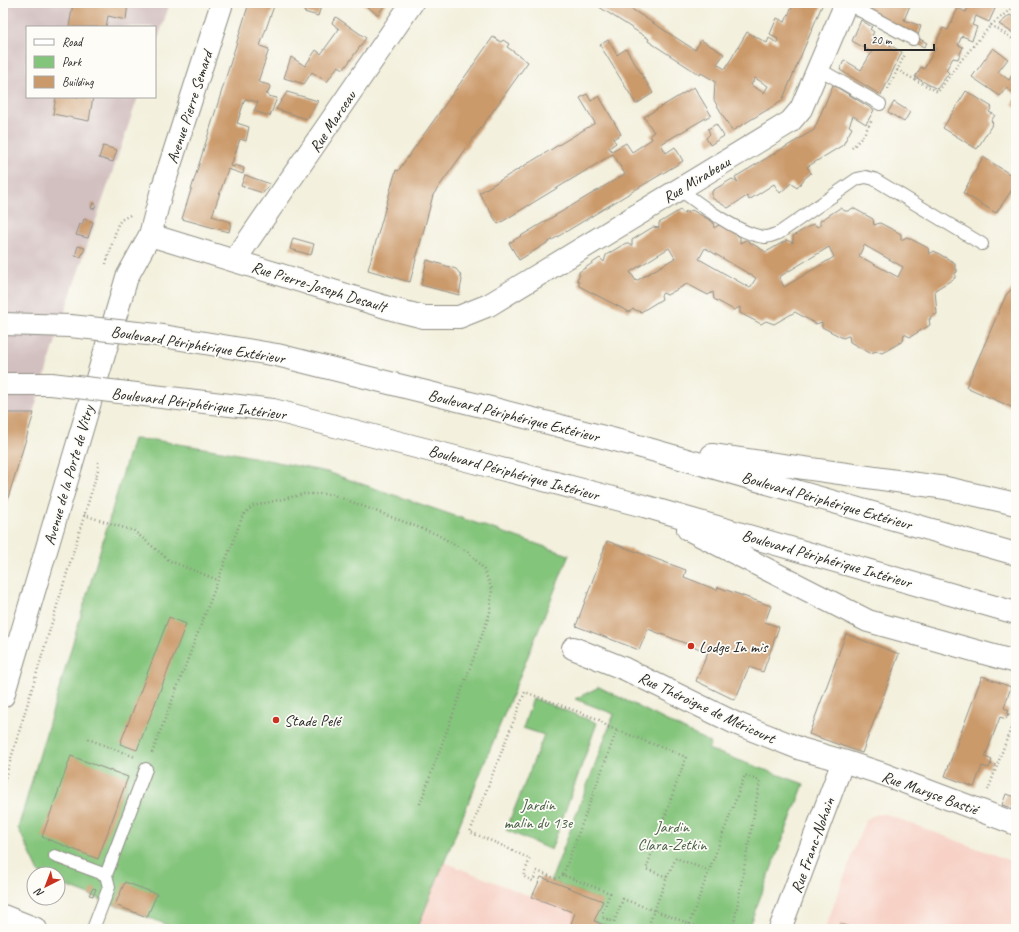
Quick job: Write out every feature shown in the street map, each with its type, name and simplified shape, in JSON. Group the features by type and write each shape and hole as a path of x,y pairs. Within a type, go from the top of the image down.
{"main road":[{"name":"Avenue Pierre Semard","path":"156,212 222,3"},
{"name":"Rue Marceau","path":"235,260 412,3"},
{"name":"Rue Mirabeau","path":"489,305 790,122 801,109 846,3"},
{"name":"Avenue de la Porte de Vitry","path":"3,696 127,277 150,235 156,212"},
{"name":"Rue Pierre-Joseph Desault","path":"150,235 424,317 459,317 489,305"},
{"name":"Boulevard Périphérique Extérieur","path":"3,324 70,326 157,334 276,355 631,444 1016,554"},
{"name":"Boulevard Périphérique Intérieur","path":"3,384 51,384 272,410 644,506 1016,612"},
{"path":"631,444 946,488 1016,504"},
{"path":"644,506 868,621 1016,662"},
{"name":"Rue Théroigne de Méricourt","path":"573,648 624,669 735,723 801,749 843,761"},
{"name":"Rue Maryse Bastié","path":"843,761 1016,824"},
{"name":"Rue Franc-Nohain","path":"780,929 843,761"},
{"path":"3,916 36,929"}],"lane":[{"path":"846,3 913,39"},
{"path":"819,68 880,104"},
{"path":"679,189 740,229 766,237 779,232 857,179 866,177 874,179 982,244"},
{"path":"93,929 109,887 106,875 144,764"},
{"path":"55,856 106,875"}],"path":[{"path":"897,70 938,92 958,64 991,25 1016,5"},
{"path":"991,25 1016,41"},
{"path":"151,754 243,515 253,506 304,494 331,494 436,534 468,552 483,568 492,589 490,613 420,804"},
{"path":"84,515 134,530 170,561 218,580"},
{"path":"617,730 563,875 558,879 537,871 533,880 523,876 530,859 470,832 525,692 598,719 608,727 617,730 686,757 646,869 667,877"},
{"path":"987,792 1015,717 1008,714"},
{"path":"88,739 144,764"},
{"path":"991,764 997,766"},
{"path":"689,924 745,775 760,781 733,929"},
{"path":"647,929 676,858 709,871"},
{"path":"563,875 610,893 600,917 614,922 624,899 704,929"}],"shaded area":[{"path":"3,3 170,3 156,45 156,26 26,26 26,98 138,98 70,296 28,429 3,515"},
{"path":"879,814 886,814 1016,863 1016,929 825,929 862,828 866,820"},
{"path":"444,862 532,897 541,877 603,901 595,921 615,929 417,929"}],"green space":[{"name":"Stade Pelé","path":"133,439 154,440 228,452 327,472 569,555 417,929 178,929 66,886 66,866 36,866 18,828"},
{"name":"Jardin Clara-Zetkin","path":"599,687 711,743 708,749 804,784 748,929 615,929 594,921 602,901 551,881 614,714 575,699"},
{"name":"Jardin malin du 13e","path":"533,698 597,723 551,850 506,830 544,735 523,728"}],"building":[{"path":"73,3 128,3 126,20 108,16 106,26 69,26"},
{"path":"249,3 275,3 260,46 269,49 258,82 269,85 270,87 268,93 265,94 277,98 270,116 254,111 258,102 245,99 237,123 249,127 246,141 240,139 231,166 234,167 235,165 244,168 243,174 228,169 212,216 231,222 229,232 182,219"},
{"path":"277,3 294,3 293,8"},
{"path":"307,3 322,3 318,16 304,12"},
{"path":"362,3 386,3 378,15"},
{"path":"593,3 622,3 695,50 701,40 724,54 717,64 725,69 747,32 767,43 769,38 777,43 778,39 770,34 777,18 785,22 792,7 786,4 787,3 823,3 782,101 732,131 714,100 715,81 701,73 700,75 648,41 649,39","holes":["755,78 768,86 764,93 751,85"]},
{"path":"867,3 911,3 904,20 921,26 917,38 864,10"},
{"path":"970,3 991,3 990,7 995,9 989,22 976,16 972,25 977,27 972,40 962,36 958,45 963,47 958,59 953,58 946,70 949,73 937,89 915,77 921,67 924,69 936,48 934,47 943,28 948,30 958,8 966,12"},
{"path":"1010,15 1016,19 1016,35 999,24"},
{"path":"336,17 366,38 344,69 338,66 327,82 312,72 304,84 284,78 291,57 305,66 316,50 321,54 339,29 332,23"},
{"path":"861,20 872,27 870,29 874,32 872,35 902,52 881,95 840,70 844,60 861,70 872,52 852,41"},
{"path":"493,37 501,42 503,40 509,44 507,47 528,62 433,195 410,282 368,270 396,170 398,171"},
{"path":"918,38 927,43 924,47 915,43"},
{"path":"608,40 617,55 626,49 653,93 636,104 600,45"},
{"path":"993,48 1008,59 998,72 1009,80 1016,69 1016,95 1006,88 1000,96 972,77"},
{"path":"833,85 874,110 866,124 853,116 849,126 852,128 843,145 807,167 811,173 797,188 791,183 780,193 774,184 749,200 747,196 728,208 712,198 712,191 732,179 738,182 735,177 814,130"},
{"path":"694,87 711,115 661,144 666,153 675,147 683,161 519,260 509,243 625,174 613,154 498,224 479,193 595,123 580,98 587,94 591,101 599,96 621,134 613,139 616,143 609,148 612,151 626,143 632,152 652,139 650,135 654,132 644,117"},
{"path":"966,91 992,107 989,112 995,115 991,121 993,123 977,149 943,128"},
{"path":"287,92 318,101 307,119 276,109"},
{"path":"56,98 93,98 89,121 53,114"},
{"path":"1016,98 1016,107 1012,104"},
{"path":"894,102 910,112 904,122 888,112"},
{"path":"716,124 724,136 710,145 706,138 710,134 708,129"},
{"path":"103,146 117,150 113,162 99,158"},
{"path":"983,157 1016,178 1016,184 996,213 963,193"},
{"path":"245,175 270,184 263,193 241,186"},
{"path":"93,203 96,204 94,209 91,208"},
{"path":"840,208 848,211 853,208 873,219 874,225 880,223 901,234 901,240 907,237 928,248 929,254 934,251 955,263 955,269 957,269 957,272 955,273 955,278 935,290 937,314 930,317 930,325 910,337 904,334 903,341 882,353 877,351 870,353 850,342 849,336 843,338 822,327 822,322 816,324 795,312 774,324 766,321 761,324 740,313 740,307 734,310 714,299 713,292 708,295 687,284 667,295 663,293 661,295 662,299 641,312 633,309 629,312 579,286 579,281 577,280 579,277 579,272 600,258 604,262 606,255 626,243 632,245 632,240 653,227 659,228 659,223 680,210 684,213 686,211 687,213 692,210 713,222 714,228 719,225 740,237 740,243 746,240 766,252 787,240 793,243 793,236 813,224 818,227 820,226 820,221","holes":["864,245 903,267 898,277 859,256","829,247 834,257 784,287 779,277","669,248 675,258 636,281 630,272","705,248 756,278 750,288 699,259"]},
{"path":"84,219 93,222 88,238 76,235 80,224 82,225"},
{"path":"293,238 314,244 311,255 290,249"},
{"path":"78,246 85,248 81,257 75,256"},
{"path":"427,260 456,269 462,280 459,295 421,285"},
{"path":"1016,285 1016,409 966,387 1006,295"},
{"path":"3,413 34,413 3,514"},
{"path":"607,541 686,570 684,577 717,590 718,587 771,606 765,622 779,627 763,672 749,667 735,700 696,681 708,652 648,629 639,650 576,626"},
{"path":"169,617 186,624 137,750 120,744"},
{"path":"846,634 899,654 862,753 809,734"},
{"path":"982,676 1011,687 1004,708 1009,710 1006,719 1000,717 985,757 992,760 989,768 982,766 974,787 945,776"},
{"path":"71,756 128,777 98,859 42,837"},
{"path":"1006,794 1016,797 1014,809 1002,805"},
{"path":"541,877 603,901 594,921 614,929 569,929 575,913 532,897"},
{"path":"125,882 157,894 147,917 115,905"},
{"path":"93,888 96,889 93,896 89,895"},
{"path":"841,924 854,929 838,929"}],"place":[{"name":"Lodge In mis","path":"691,646"},
{"name":"Stade Pelé","path":"276,720"}]}
